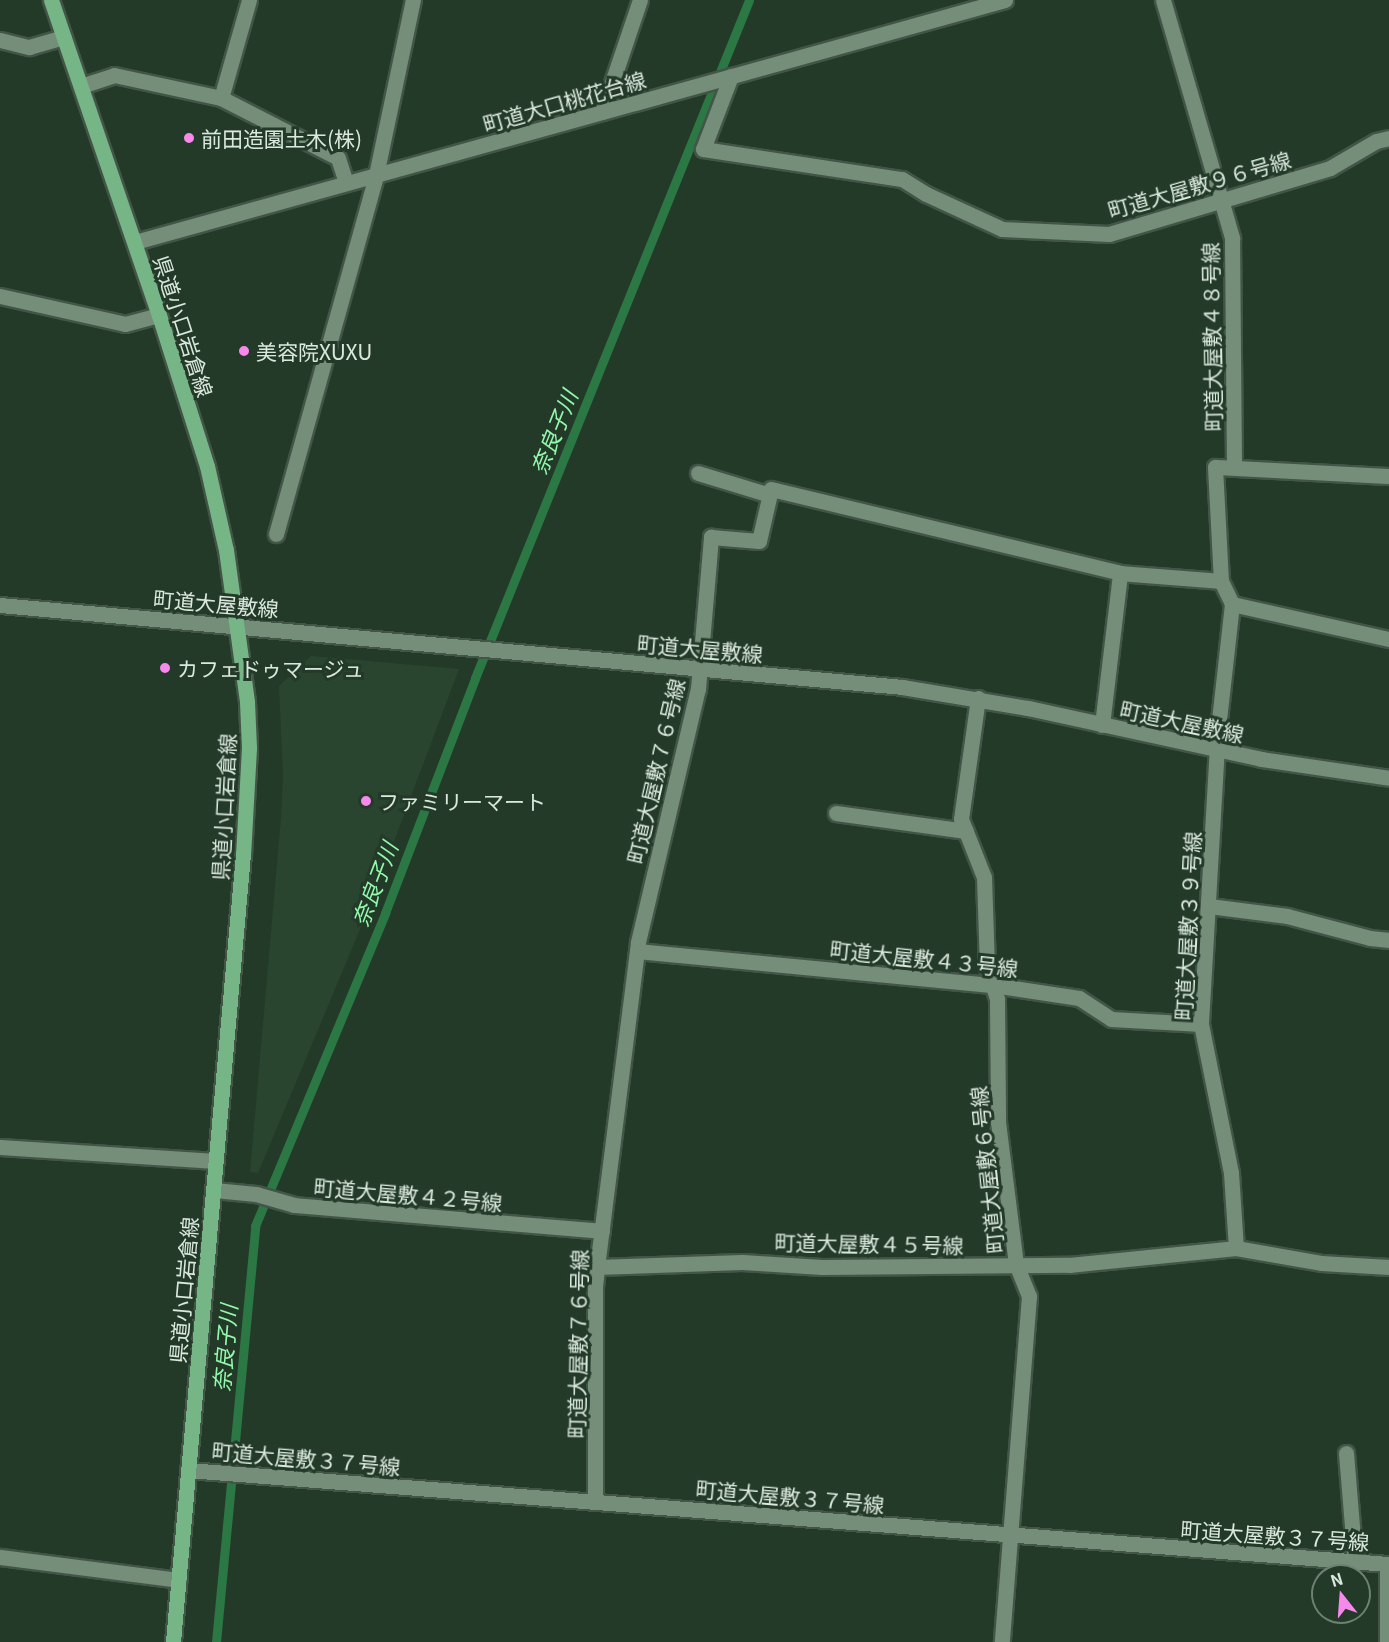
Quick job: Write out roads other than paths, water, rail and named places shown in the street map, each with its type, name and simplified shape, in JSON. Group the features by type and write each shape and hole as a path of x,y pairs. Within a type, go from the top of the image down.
{"main road":[{"name":"県道小口岩倉線","path":"51,0 135,242 207,466 226,550 247,702 249,748 242,866 173,1642"}],"street":[{"path":"221,98 249,0"},
{"path":"276,534 376,175 413,0"},
{"path":"602,112 640,0"},
{"name":"町道大口桃花台線","path":"135,242 1005,0"},
{"name":"町道大屋敷４８号線","path":"1162,0 1232,238 1234,467"},
{"path":"0,40 29,47 64,36"},
{"path":"81,86 114,75 221,98 338,158 346,183"},
{"name":"町道大屋敷９６号線","path":"731,76 703,149 902,179 926,194 1002,229 1109,234 1330,168 1376,141 1389,138"},
{"path":"0,296 125,324 159,315"},
{"path":"1389,476 1215,467 1221,581 1232,604 1389,639"},
{"path":"698,473 770,495 771,489 1120,573 1221,581"},
{"name":"町道大屋敷７６号線","path":"595,1501 595,1287 637,951 698,689 711,537 759,541 770,495"},
{"path":"1102,724 1120,573"},
{"name":"町道大屋敷３９号線","path":"1232,604 1217,750 1201,1024 1231,1173 1236,1248"},
{"name":"町道大屋敷線","path":"0,605 902,687 978,698 1217,750 1307,767 1389,778"},
{"name":"町道大屋敷６号線","path":"978,698 961,819 984,877 987,968 997,999 998,1122 1016,1264 1029,1296 1002,1642"},
{"path":"836,813 966,831"},
{"path":"1209,906 1287,916 1370,938 1389,940"},
{"name":"町道大屋敷４３号線","path":"637,951 993,985 1079,998 1111,1019 1201,1024"},
{"path":"0,1147 216,1161"},
{"name":"町道大屋敷４２号線","path":"214,1190 256,1194 294,1205 602,1231"},
{"name":"町道大屋敷４５号線","path":"597,1266 742,1262 833,1267 919,1268 1016,1264 1069,1265 1236,1248 1321,1263 1389,1268"},
{"path":"1346,1453 1354,1562"},
{"name":"町道大屋敷３７号線","path":"188,1470 1388,1564"},
{"path":"0,1557 178,1580"},
{"path":"1387,1642 1388,1564"}],"waterway":[{"name":"奈良子川","path":"216,1642 255,1226 385,913 475,678 749,0"}],"place":[{"name":"前田造園土木(株)","path":"189,138"},
{"name":"美容院XUXU","path":"244,351"},
{"name":"カフェドゥマージュ","path":"165,668"},
{"name":"ファミリーマート","path":"366,801"}]}
